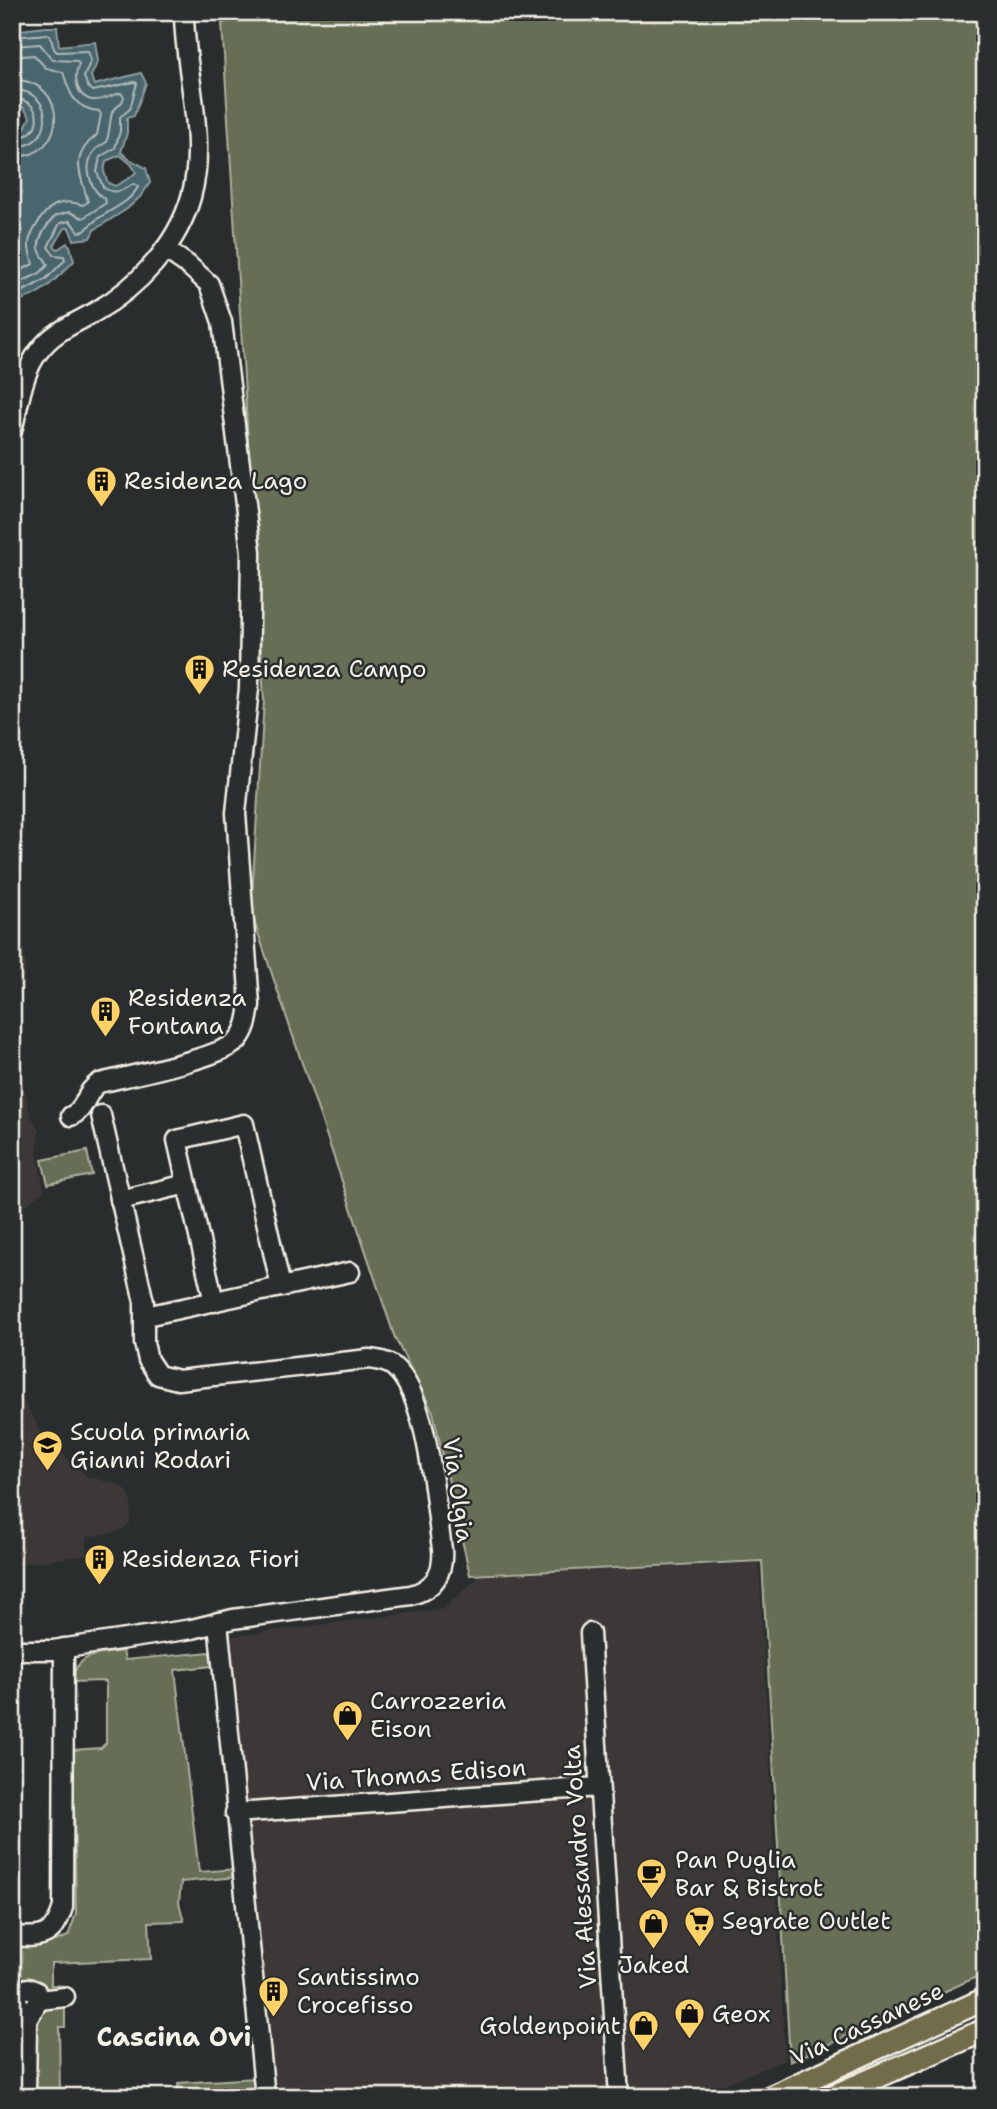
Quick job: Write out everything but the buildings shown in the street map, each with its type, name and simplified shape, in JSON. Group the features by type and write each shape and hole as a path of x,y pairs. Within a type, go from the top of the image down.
{"main road":[{"name":"Via Cassanese","path":"770,2097 985,1999"},
{"name":"Via Cassanese","path":"831,2097 985,2030"}],"street":[{"path":"12,431 30,364 44,345 55,334 97,311 135,283 165,249 187,210 196,167 195,110 184,12"},
{"path":"71,1116 82,1108 91,1089 100,1083 226,1050 248,1025 250,1005 236,813 249,688 251,552 222,321 209,284 165,249"},
{"name":"Via Olgia","path":"101,1115 146,1316 144,1343 154,1371 163,1378 178,1380 358,1359 378,1360 394,1366 400,1373 421,1416 443,1559 438,1577 431,1586 411,1595 218,1622"},
{"path":"214,1302 177,1140 244,1124 281,1287"},
{"path":"120,1200 187,1184"},
{"path":"146,1316 350,1272"},
{"path":"12,1650 64,1648 192,1629 218,1622 265,2097"},
{"name":"Via Alessandro Volta","path":"590,1633 619,2097"},
{"path":"12,1936 44,1935 53,1930 63,1907 64,1648"},
{"name":"Via Thomas Edison","path":"235,1813 599,1787"},
{"path":"26,2097 27,2020 40,2000 65,1997"}],"shaded area":[{"path":"12,910 20,928 26,965 15,1046 30,1114 39,1131 37,1153 44,1190 12,1218"},
{"name":"Scuola primaria Gianni Rodari","path":"12,1381 44,1437 88,1477 117,1484 126,1490 131,1499 130,1523 113,1533 86,1537 87,1555 12,1565"},
{"path":"759,1563 785,2060 691,2097 265,2097 220,1638 443,1609 480,1576"}],"green space":[{"path":"280,12 985,12 985,1973 790,2062 762,1561 470,1575 433,1412 395,1338 251,912 264,700 222,23"},
{"path":"87,1151 92,1175 48,1184 42,1160"},
{"path":"123,1651 125,1660 210,1652 212,1666 175,1670 199,1872 237,1869 237,1877 181,1882 179,1903 184,1921 149,1922 151,1959 51,1963 51,1985 65,1986 65,2027 59,2027 60,2097 12,2097 12,1941 56,1941 68,1936 76,1914 73,1750 101,1748 106,1743 106,1681 71,1682 74,1672 83,1660"},
{"path":"256,2078 257,2097 179,2097 178,2083"}],"water":[{"path":"57,27 59,46 95,42 98,61 91,76 94,85 141,73 146,83 134,116 127,118 127,133 121,152 146,168 150,183 127,209 94,230 90,238 74,240 69,228 65,228 54,246 58,249 67,243 74,261 42,291 18,300 16,314 12,317 12,129 17,131 25,128 30,117 23,107 12,106 12,31","holes":["120,155 136,172 131,177 115,186 108,183 104,172 106,161"]}],"place":[{"name":"Residenza Lago","path":"101,508"},
{"name":"Residenza Campo","path":"199,696"},
{"name":"Residenza Fontana","path":"105,1039"},
{"name":"Scuola primaria Gianni Rodari","path":"47,1473"},
{"name":"Residenza Fiori","path":"99,1586"},
{"name":"Carrozzeria Eison","path":"347,1742"},
{"name":"Pan Puglia Bar & Bistrot","path":"652,1901"},
{"name":"Segrate Outlet","path":"699,1948"},
{"name":"Jaked","path":"654,1950"},
{"name":"Santissimo Crocefisso","path":"274,2018"},
{"name":"Geox","path":"689,2041"},
{"name":"Goldenpoint","path":"644,2053"}],"district":[{"name":"Cascina Ovi","path":"174,2036"}]}
